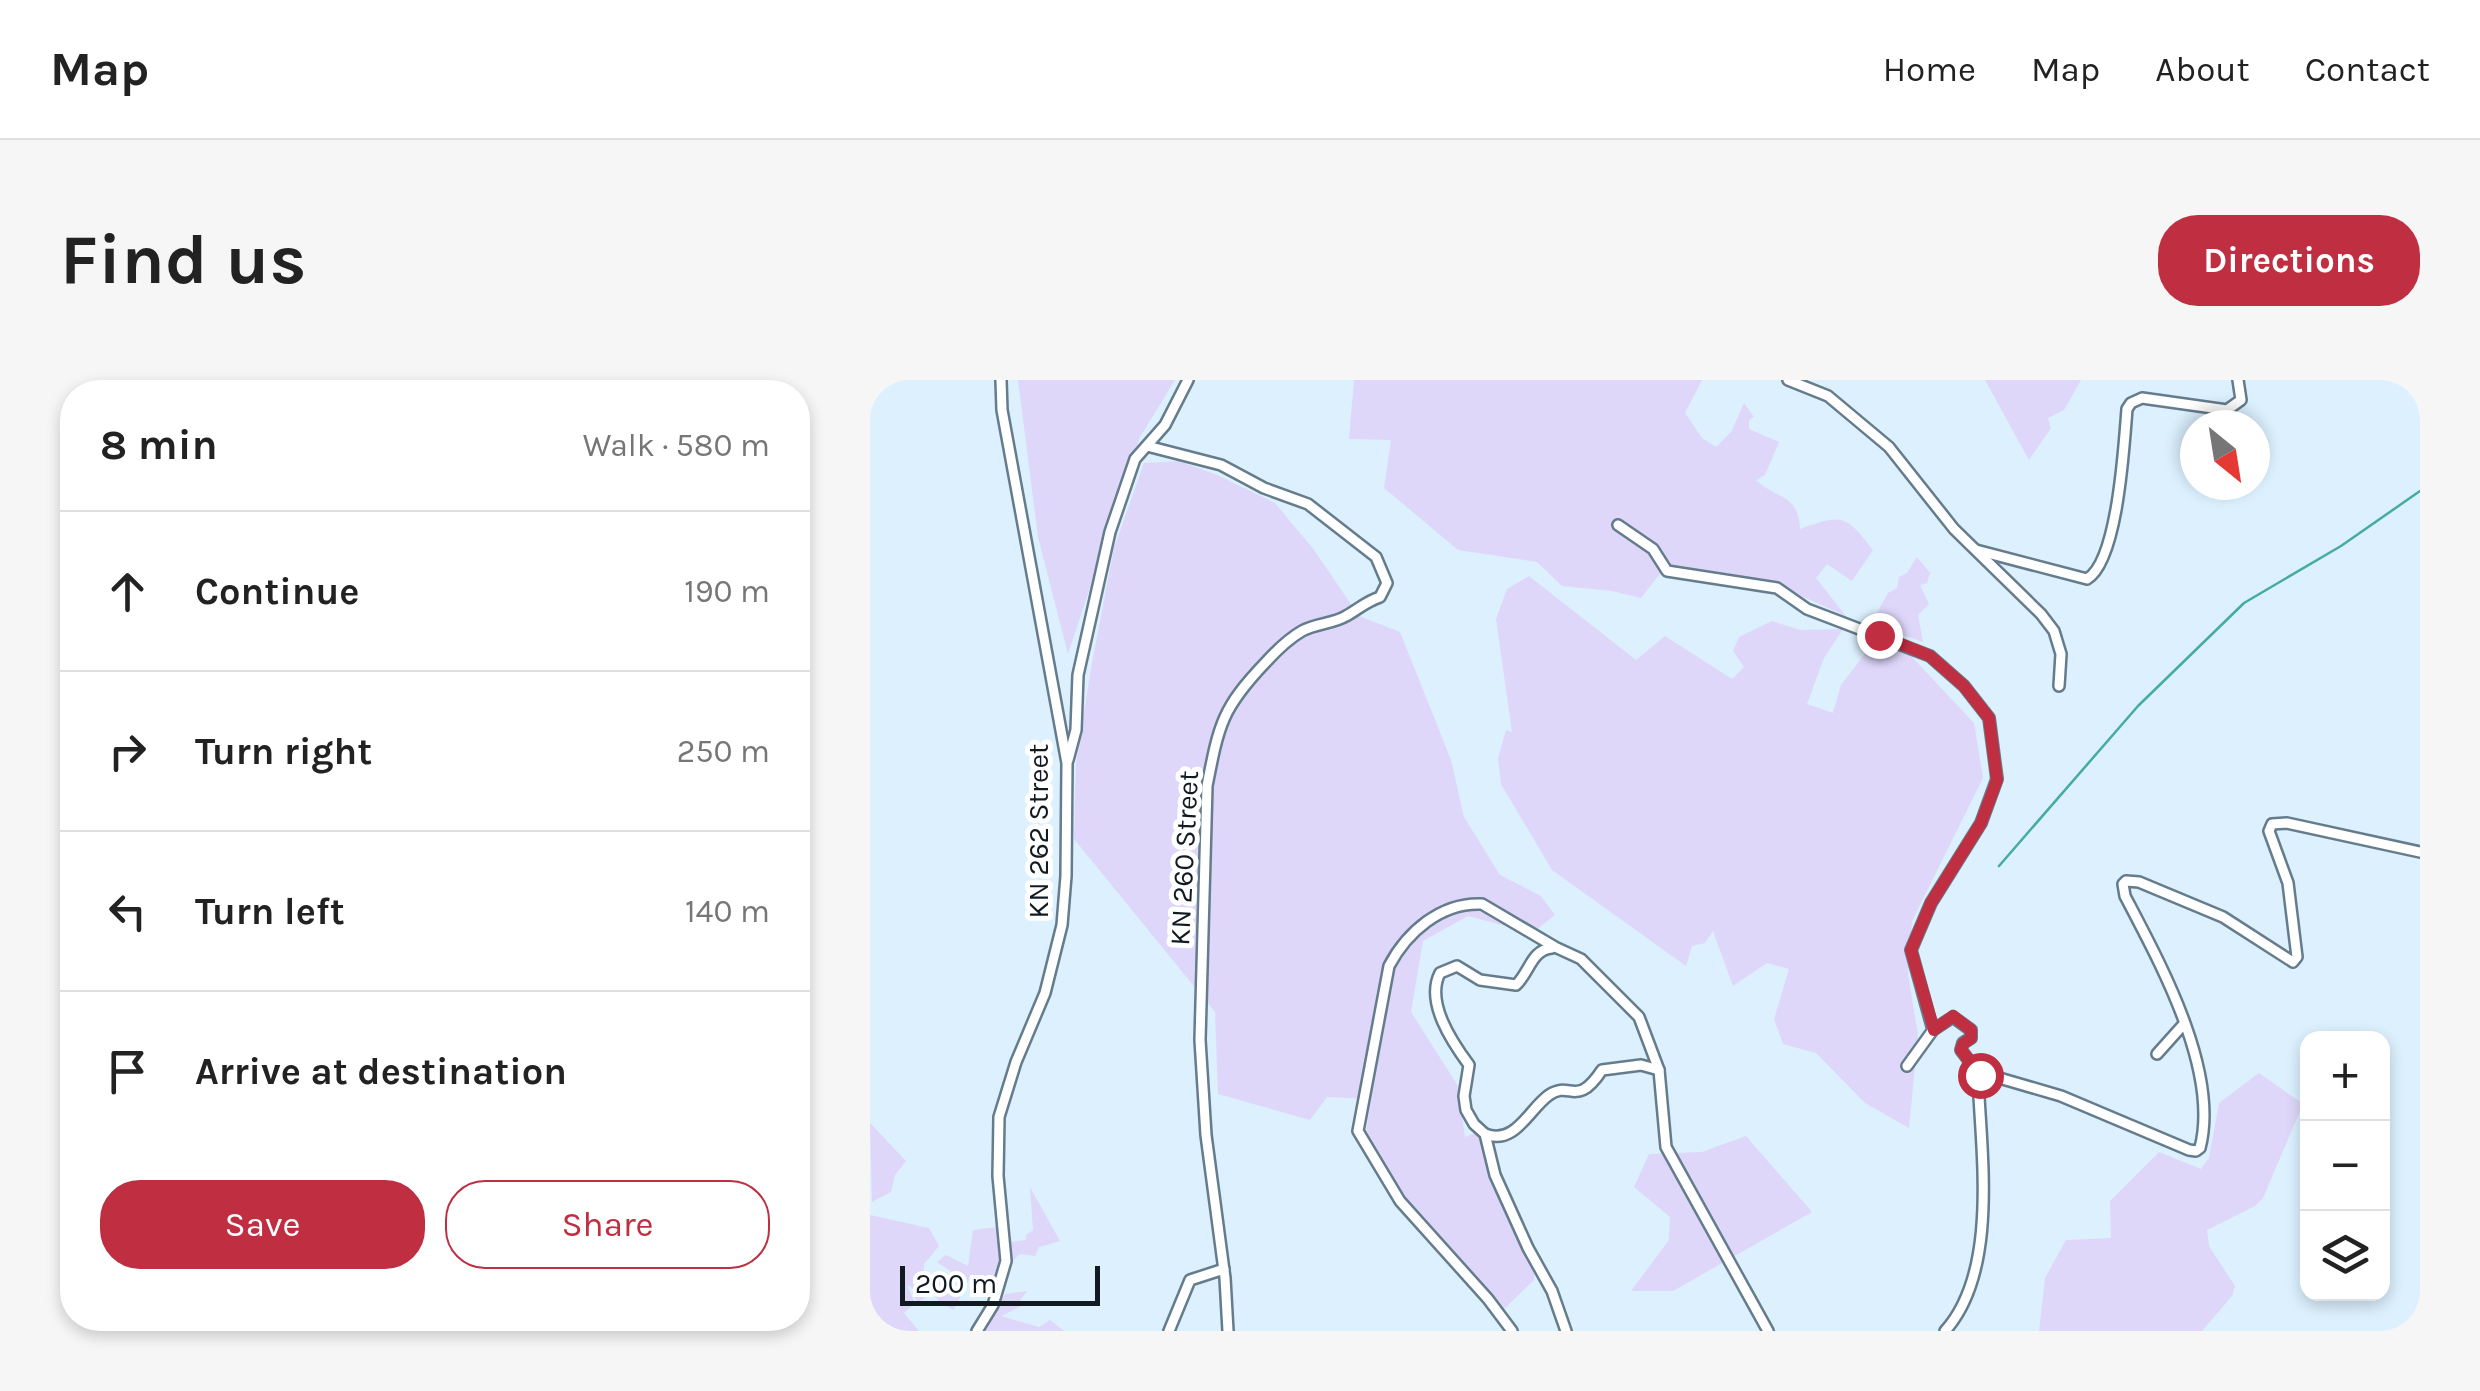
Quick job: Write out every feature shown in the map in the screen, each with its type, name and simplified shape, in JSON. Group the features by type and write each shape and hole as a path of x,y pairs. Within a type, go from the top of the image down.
{"street":[{"name":"KN 262 Street","path":"978,1331 993,1304 1006,1261 998,1176 1000,1118 1016,1062 1045,993 1062,925 1066,876 1067,762 1002,410 1002,380"},
{"path":"1067,762 1076,730 1078,675 1110,532 1131,468 1165,425 1188,380"},
{"path":"1788,380 1828,396 1889,447 1926,496 2042,614 2054,631 2061,654 2058,686"},
{"path":"1976,550 2088,579 2095,575 2111,530 2131,403 2142,398 2231,409 2240,400 2238,380"},
{"name":"KN 260 Street","path":"1147,446 1211,461 1264,488 1308,504 1376,557 1387,583 1380,597 1362,603 1342,618 1314,625 1280,647 1229,704 1215,746 1207,786 1200,1040 1206,1135 1228,1331"},
{"path":"1618,526 1652,549 1667,572 1777,588 1807,609 1930,656 1964,686 1989,718 1997,780 1981,823 1931,903 1911,950 1934,1030"},
{"path":"1980,1075 2061,1096 2196,1151 2202,1140 2201,1086 2196,1062 2161,966 2122,888 2126,881 2140,882 2223,917 2293,962 2297,957 2288,883 2269,831 2272,824 2287,822 2420,852"},
{"path":"1512,1331 1400,1202 1358,1131 1388,966 1400,946 1446,909 1468,903 1482,904 1555,948 1581,958 1640,1017 1658,1070 1666,1146 1768,1331"},
{"path":"1555,948 1542,949 1527,975 1516,985 1480,980 1457,966 1440,973 1434,982 1444,1024 1469,1065 1464,1096 1474,1124 1485,1134 1506,1135 1530,1118 1551,1094 1589,1089 1602,1070 1641,1065 1658,1070"},
{"path":"1906,1066 1934,1030 1953,1016 1971,1030 1971,1038 1961,1050 1980,1075 1979,1247 1963,1302 1945,1331"},
{"path":"2157,1054 2183,1025"},
{"path":"1485,1134 1494,1175 1552,1291 1566,1331"},
{"path":"1169,1331 1190,1280 1224,1270"}],"shaded area":[{"path":"1018,380 1175,380 1140,437 1068,654 1038,537"},
{"path":"1354,380 1702,380 1685,413 1702,438 1716,447 1731,432 1744,403 1754,417 1749,420 1749,429 1779,442 1765,475 1756,480 1791,503 1800,529 1842,520 1856,529 1873,550 1852,581 1827,564 1816,578 1846,616 1779,586 1669,567 1670,561 1641,598 1562,586 1537,562 1458,550 1384,488 1391,440 1349,439"},
{"path":"1985,380 2081,380 2064,410 2048,418 2051,428 2029,460"},
{"path":"1179,461 1275,503 1314,550 1359,616 1400,632 1451,760 1464,817 1500,875 1541,896 1555,915 1532,933 1468,916 1423,941 1411,1012 1458,1086 1465,1137 1482,1130 1487,1163 1535,1267 1534,1280 1503,1310 1410,1206 1366,1132 1371,1099 1327,1097 1310,1120 1218,1094 1215,1012 1074,839 1076,763 1114,548 1144,463"},
{"path":"1917,557 1930,573 1927,583 1920,585 1929,604 1918,615 1923,642 1871,624 1888,593 1897,588 1899,577 1907,573"},
{"path":"1529,576 1636,660 1665,636 1732,679 1744,667 1733,651 1739,637 1772,621 1800,630 1843,629 1824,658 1807,704 1833,713 1841,685 1879,635 1912,657 1974,723 1983,778 1912,921 1908,975 1918,1035 1909,1128 1865,1103 1816,1053 1783,1044 1774,1019 1789,969 1767,963 1733,986 1713,931 1705,943 1692,946 1686,966 1552,870 1501,784 1498,758 1506,730 1512,732 1496,619 1507,589"},
{"path":"2259,1073 2300,1102 2300,1111 2263,1198 2207,1230 2209,1246 2235,1286 2232,1296 2202,1331 2039,1331 2045,1278 2066,1240 2111,1238 2110,1201 2159,1152 2201,1169 2209,1158 2219,1103"},
{"path":"870,1123 906,1161 895,1175 891,1192 872,1202"},
{"path":"1746,1136 1812,1212 1673,1291 1631,1291 1669,1240 1670,1217 1634,1187 1649,1154 1702,1152"},
{"path":"1030,1187 1060,1241 1039,1247 1035,1256 1020,1254 1011,1262 1009,1242 1026,1240 1033,1230"},
{"path":"870,1215 929,1228 939,1246 924,1264 924,1299 917,1302 914,1289 907,1285 915,1303 904,1313 919,1331 870,1331"},
{"path":"998,1227 1000,1265 995,1283 970,1277 954,1310 940,1303 929,1287 952,1272 937,1262 946,1255 968,1266 973,1230"},
{"path":"1027,1291 1021,1306 1001,1316 1039,1327 1050,1320 1064,1331 983,1331 1005,1294"}],"waterway":[{"path":"1999,866 2138,706 2244,603 2341,546 2420,491"}],"route":[{"path":"1879,635 1930,656 1964,686 1989,718 1997,780 1981,823 1931,903 1911,950 1934,1030 1953,1016 1971,1030 1971,1038 1961,1050 1980,1075"}]}
